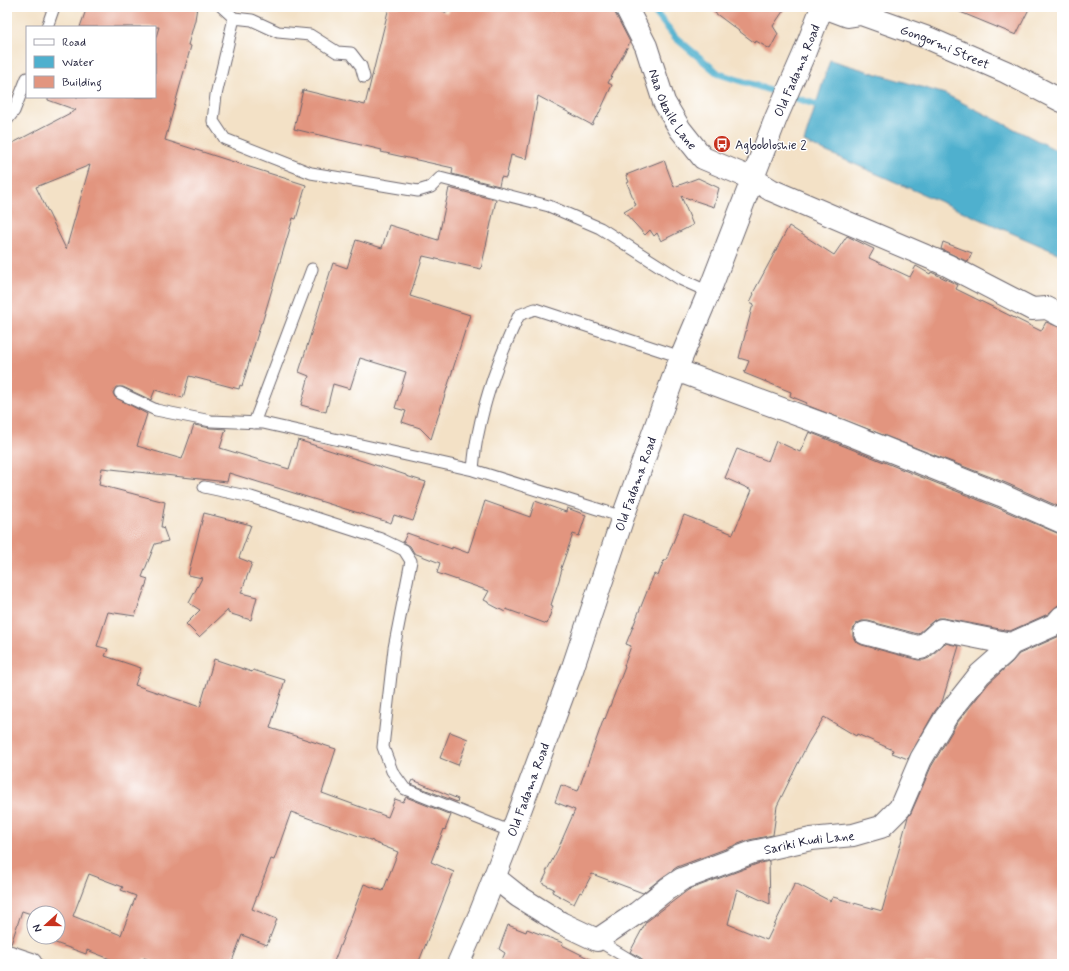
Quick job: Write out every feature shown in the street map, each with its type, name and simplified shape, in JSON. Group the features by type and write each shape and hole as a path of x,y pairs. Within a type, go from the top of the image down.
{"street":[{"name":"Naa Okaile Lane","path":"626,7 646,46 664,102 680,130 703,158 753,180 771,190 947,265 1032,309 1047,308 1062,316"},
{"name":"Old Fadama Road","path":"458,964 512,832 572,670 623,517 679,363 709,292 776,118 823,7"},
{"name":"Gongormi Street","path":"823,7 848,16 860,14 928,38 1006,72 1062,101"},
{"path":"679,363 839,430 1001,495 1062,522"},
{"name":"Sariki Kudi Lane","path":"597,940 637,913 682,879 753,852 811,839 853,834 881,826 900,808 921,759 946,717 980,674 1004,653 1011,644 1056,624 1062,617"},
{"path":"865,633 922,648 941,630 1011,644"},
{"path":"494,877 518,896 561,923 597,940"},
{"path":"7,956 31,964"}],"lane":[{"path":"47,26 54,7"},
{"path":"222,7 234,18 252,20 278,32 310,35 337,52 351,53 360,66 364,77"},
{"path":"234,18 216,95 213,121 225,139 311,173 418,191 431,187 440,178 549,206 600,228 680,279 709,292"},
{"path":"7,120 14,111 26,81"},
{"path":"254,423 312,269"},
{"path":"473,470 478,435 487,398 506,341 518,315 535,309 679,363"},
{"path":"120,393 156,410 211,422 263,423 473,470 623,517"},
{"path":"204,487 251,497 381,539 404,550 411,561 394,648 384,748 392,771 405,788 512,832"},
{"path":"597,940 637,964"}],"water":[{"path":"830,60 945,94 1062,153 1062,255 804,142"}],"building":[{"path":"87,7 197,7 188,45 191,46 165,140 306,185 296,219 293,218 242,386 240,385 239,389 189,376 183,398 155,390 151,400 123,387 116,387 113,393 115,397 147,414 137,446 182,459 194,425 226,429 220,448 289,469 298,440 426,482 413,521 394,515 391,523 229,473 227,482 102,468 99,485 165,502 161,527 163,527 168,541 155,544 142,577 148,579 135,616 108,612 97,646 108,649 105,656 141,668 135,685 200,707 214,659 252,672 253,670 285,680 270,728 336,749 322,793 388,817 395,799 403,802 406,797 451,815 431,862 454,872 418,964 333,964 364,884 383,891 398,852 373,841 291,812 274,860 271,859 252,909 277,919 267,945 242,935 231,964 160,964 144,958 142,964 123,964 87,950 86,954 61,945 66,945 66,905 26,905 26,912 22,911 11,944 7,944 7,146 76,110 48,100 48,98 156,98 156,37 159,27 156,26 80,26","holes":["90,165 66,249 36,187","89,874 123,887 121,890 136,896 121,935 73,916"]},
{"path":"389,7 434,7 447,13 450,7 546,7 554,11 556,7 614,7 615,13 630,42 608,83 612,85 597,118 596,117 592,125 538,96 526,159 511,155 506,178 501,177 499,186 452,174 453,168 381,152 382,150 294,129 303,90 365,105"},
{"path":"707,7 786,7 773,26 778,34 770,49 756,41 755,43"},
{"path":"948,7 1030,7 1016,35"},
{"path":"664,160 674,187 698,178 719,188 714,207 681,196 693,225 661,241 657,233 654,236 650,230 645,235 624,212 636,205 627,183 629,182 626,175"},
{"path":"449,188 496,200 481,269 423,256 410,296 470,315 431,439 420,428 402,422 406,411 395,408 406,372 360,358 350,389 333,384 326,412 301,405 309,376 299,372 333,263 347,268 356,240 382,248 389,225 438,240"},
{"path":"789,226 834,255 847,236 874,249 869,258 910,277 916,266 930,274 931,272 958,285 956,289 1041,331 1046,322 1062,328 1062,508 1006,483 806,405 807,403 790,396 791,392 744,373 749,361 739,358 754,304 750,302 754,294 753,293"},
{"path":"943,242 972,253 968,262 941,249"},
{"path":"809,432 1062,534 1062,605 1058,605 1048,614 1010,631 943,618 938,618 933,621 918,634 868,621 862,621 856,624 853,630 853,637 856,642 862,645 918,660 929,658 945,643 959,646 942,702 935,711 908,759 892,753 893,750 857,734 856,736 824,717 808,743 777,806 773,835 749,840 677,867 643,893 592,874 582,893 580,892 574,904 552,892 554,889 542,883 575,810 555,802 561,785 578,791 604,718 605,719 625,667 624,666 631,646 626,644 654,574 658,576 684,515 733,534 752,490 725,478 737,449 768,461 776,441 800,452"},
{"path":"485,501 530,517 535,501 566,512 567,508 586,515 579,536 573,534 561,568 562,569 551,605 553,606 547,624 506,609 505,612 488,603 484,600 489,591 437,573 440,563 414,553 410,546 403,542 407,533 468,553"},
{"path":"204,513 251,525 239,558 252,563 241,593 257,597 251,620 228,613 228,610 199,637 186,624 200,610 189,603 202,578 188,575"},
{"path":"1062,635 1062,964 644,964 641,958 630,952 646,922 688,890 757,864 769,861 770,904 737,889 728,924 767,940 795,883 830,901 833,897 882,911 908,817 931,767 957,723 989,683 1019,654"},
{"path":"450,732 468,739 458,765 440,758"},
{"path":"413,780 458,799 457,802 411,784"},
{"path":"508,925 526,932 527,929 563,943 562,945 600,964 500,964 505,953 499,949"}],"waterway":[{"path":"651,7 676,38 719,74 824,107"}],"place":[{"name":"Agbobloshie 2","path":"722,144"}]}
